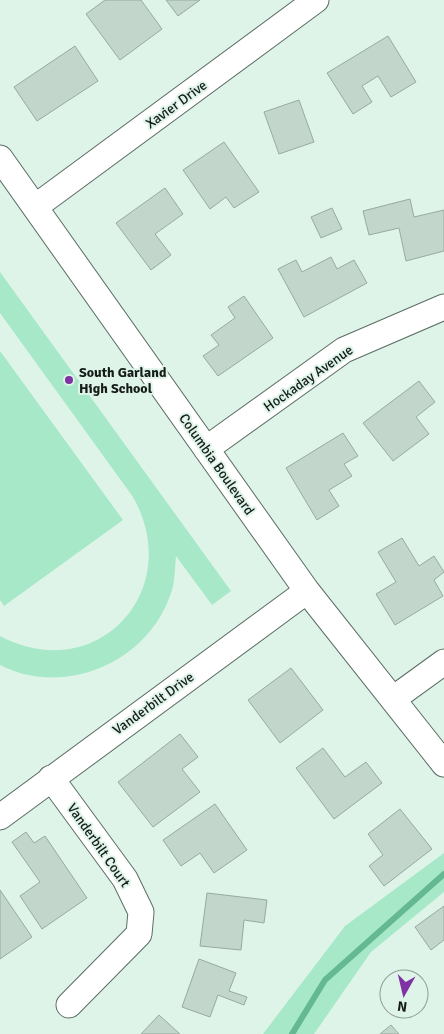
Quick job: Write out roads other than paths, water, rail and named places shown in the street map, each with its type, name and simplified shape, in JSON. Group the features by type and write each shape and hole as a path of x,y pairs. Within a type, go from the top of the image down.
{"street":[{"name":"Xavier Drive","path":"35,207 316,0"},
{"name":"Columbia Boulevard","path":"0,158 307,591 444,764"},
{"name":"Hockaday Avenue","path":"206,449 344,350 444,307"},
{"name":"Vanderbilt Drive","path":"0,817 307,591"},
{"path":"393,699 444,662"},
{"name":"Vanderbilt Court","path":"51,778 125,879 141,912 140,934 69,1005"}],"waterway":[{"path":"292,1034 325,980 444,874"}],"place":[{"name":"South Garland High School","path":"69,380"}]}
